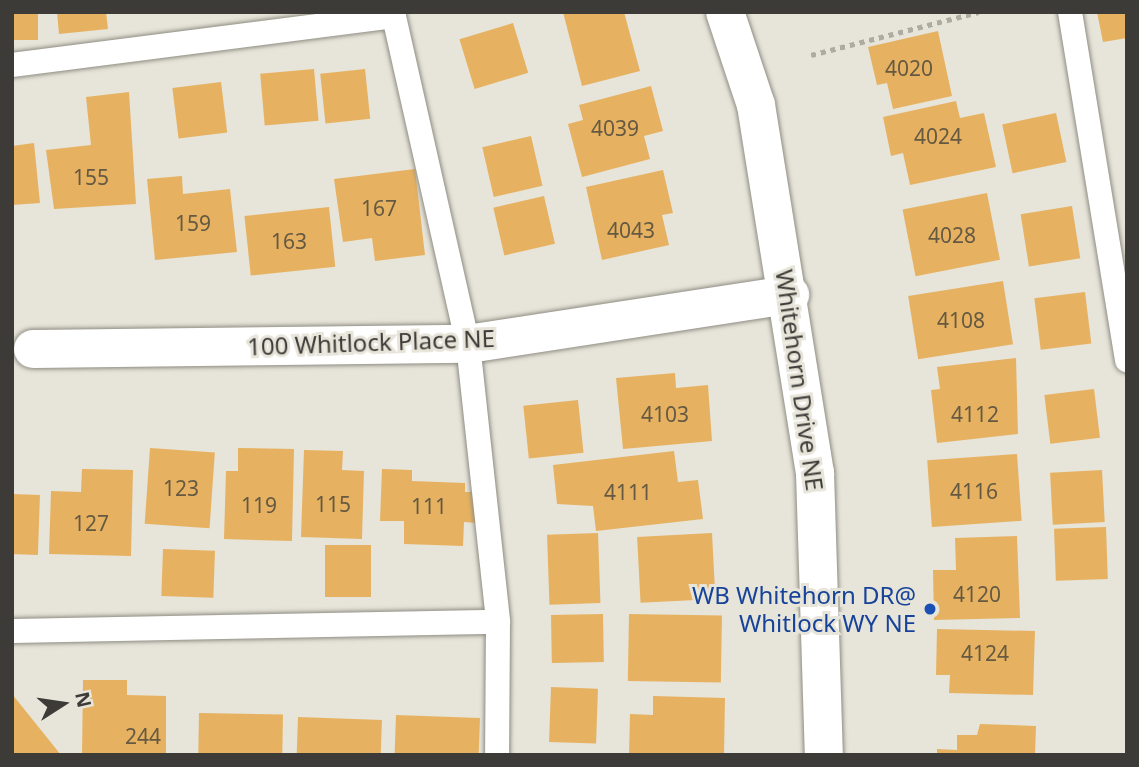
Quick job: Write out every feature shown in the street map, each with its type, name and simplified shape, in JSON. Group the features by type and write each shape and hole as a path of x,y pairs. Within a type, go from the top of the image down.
{"street":[{"name":"Whitehorn Drive NE","path":"725,12 756,105 790,295 815,473 824,755"},
{"name":"100 Whitlock Place NE","path":"33,349 468,344 790,295"}],"lane":[{"path":"1070,12 1127,360"},
{"path":"12,65 393,14 468,344 498,622 497,755"},
{"path":"12,631 498,622"}],"path":[{"path":"811,55 979,12"}],"building":[{"path":"12,12 38,12 38,40 12,40"},
{"path":"57,12 106,12 108,29 59,34"},
{"path":"563,12 624,12 640,71 582,86"},
{"path":"1097,12 1127,12 1127,38 1103,42"},
{"path":"513,23 528,73 475,89 459,39"},
{"path":"938,31 952,96 893,109 887,83 877,85 868,47"},
{"path":"314,69 319,121 265,126 260,74"},
{"path":"365,69 370,119 325,123 320,74"},
{"path":"221,82 227,133 179,139 172,88"},
{"path":"651,86 663,131 644,136 650,159 582,177 568,124 583,120 579,105"},
{"path":"129,92 136,204 54,209 46,150 91,145 86,97"},
{"path":"956,101 960,118 984,113 996,167 910,185 903,153 891,156 883,117"},
{"path":"1056,113 1066,162 1013,173 1002,124"},
{"path":"531,136 542,186 494,197 482,147"},
{"path":"34,143 40,203 12,205 12,146"},
{"path":"415,169 425,255 375,261 372,238 343,242 334,179"},
{"path":"663,170 673,213 662,215 669,245 602,260 586,187"},
{"path":"182,176 183,194 230,189 237,252 155,260 147,179"},
{"path":"987,193 1000,260 916,276 903,209"},
{"path":"544,196 555,244 504,255 493,208"},
{"path":"1072,206 1080,258 1029,266 1021,214"},
{"path":"329,207 335,267 251,276 244,216"},
{"path":"1003,281 1013,344 918,359 908,296"},
{"path":"1085,292 1091,344 1041,350 1034,298"},
{"path":"1016,358 1018,434 937,443 931,390 940,389 937,367"},
{"path":"675,373 676,388 708,385 712,441 623,449 616,378"},
{"path":"1094,389 1100,438 1050,444 1044,395"},
{"path":"578,400 584,453 529,458 523,406"},
{"path":"150,448 215,453 210,528 145,524"},
{"path":"238,448 294,449 292,541 224,539 226,471 238,471"},
{"path":"304,450 343,451 342,470 364,471 362,539 301,537"},
{"path":"674,451 678,482 698,480 703,519 596,531 593,506 557,504 553,465"},
{"path":"1017,454 1022,521 932,527 927,460"},
{"path":"82,469 133,470 131,556 49,554 51,491 81,492"},
{"path":"382,469 412,470 412,481 465,483 465,492 478,492 476,523 464,522 463,546 404,544 404,521 380,521"},
{"path":"1102,470 1105,522 1053,525 1050,473"},
{"path":"12,494 40,495 38,555 12,554"},
{"path":"1106,527 1108,579 1056,581 1054,529"},
{"path":"598,533 600,603 549,605 547,535"},
{"path":"712,533 715,599 641,603 637,537"},
{"path":"1017,536 1020,618 934,620 933,570 956,570 955,538"},
{"path":"325,545 371,545 371,597 325,597"},
{"path":"163,549 215,551 213,598 161,596"},
{"path":"603,614 604,662 552,663 551,615"},
{"path":"629,614 722,616 721,683 628,681"},
{"path":"937,629 1035,631 1033,695 949,693 950,675 936,675"},
{"path":"83,680 127,680 127,695 166,696 166,755 82,755"},
{"path":"551,687 598,689 596,744 549,742"},
{"path":"12,694 61,755 12,755"},
{"path":"653,696 725,698 724,755 629,755 630,714 653,715"},
{"path":"199,713 283,714 282,755 198,755"},
{"path":"396,715 480,718 479,755 395,755"},
{"path":"298,717 382,720 381,755 297,755"},
{"path":"980,724 1036,726 1035,755 937,755 937,749 957,750 957,735 977,735"}],"place":[{"name":"WB Whitehorn DR@ Whitlock WY NE","path":"930,609"}]}
